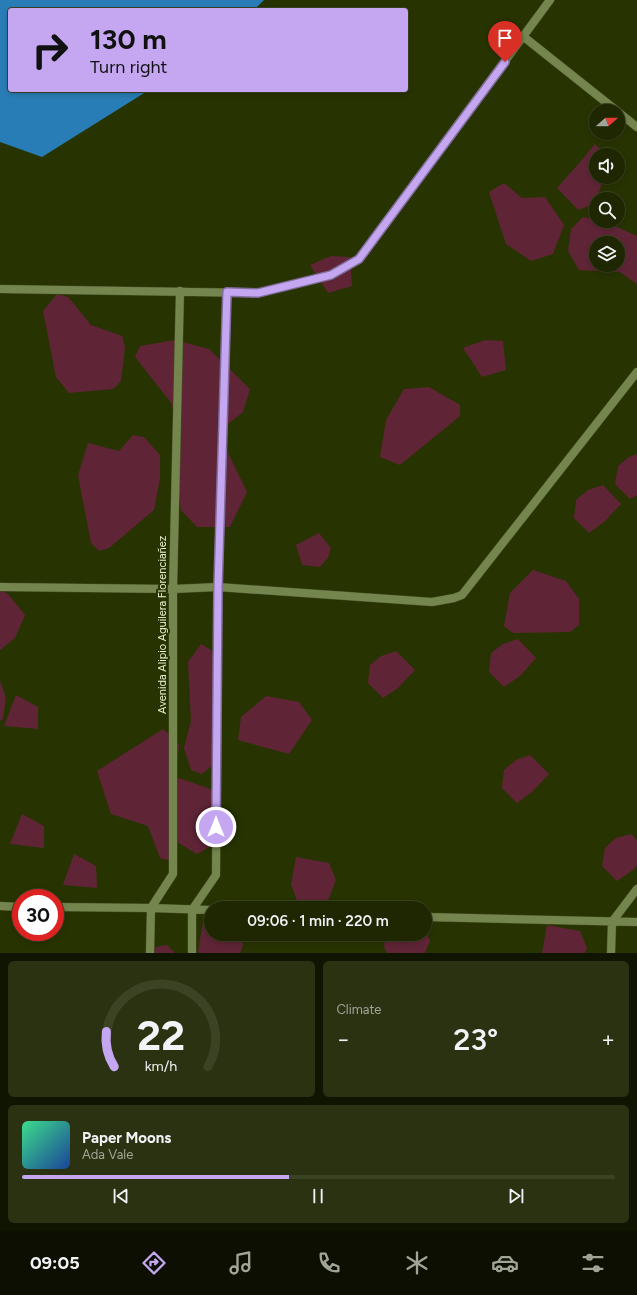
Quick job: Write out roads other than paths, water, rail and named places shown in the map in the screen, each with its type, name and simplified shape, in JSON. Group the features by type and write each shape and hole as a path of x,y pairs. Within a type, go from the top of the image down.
{"street":[{"path":"0,289 258,293 331,275 359,259 550,0"},
{"path":"524,37 609,104"},
{"path":"625,117 637,127"},
{"name":"Avenida Alipio Aguilera Florenciañez","path":"151,908 173,874 173,589 180,291"},
{"path":"192,953 192,910 216,875 218,588 227,292"},
{"path":"0,587 173,589 218,588 432,602 454,598 462,595 637,372"},
{"path":"611,953 612,922 637,889"},
{"path":"0,906 12,906"},
{"path":"64,907 204,910"},
{"path":"150,953 151,908"},
{"path":"432,916 637,922"}],"water":[{"path":"0,0 264,0 256,8 8,8 8,92 146,92 42,157 0,142"}]}
